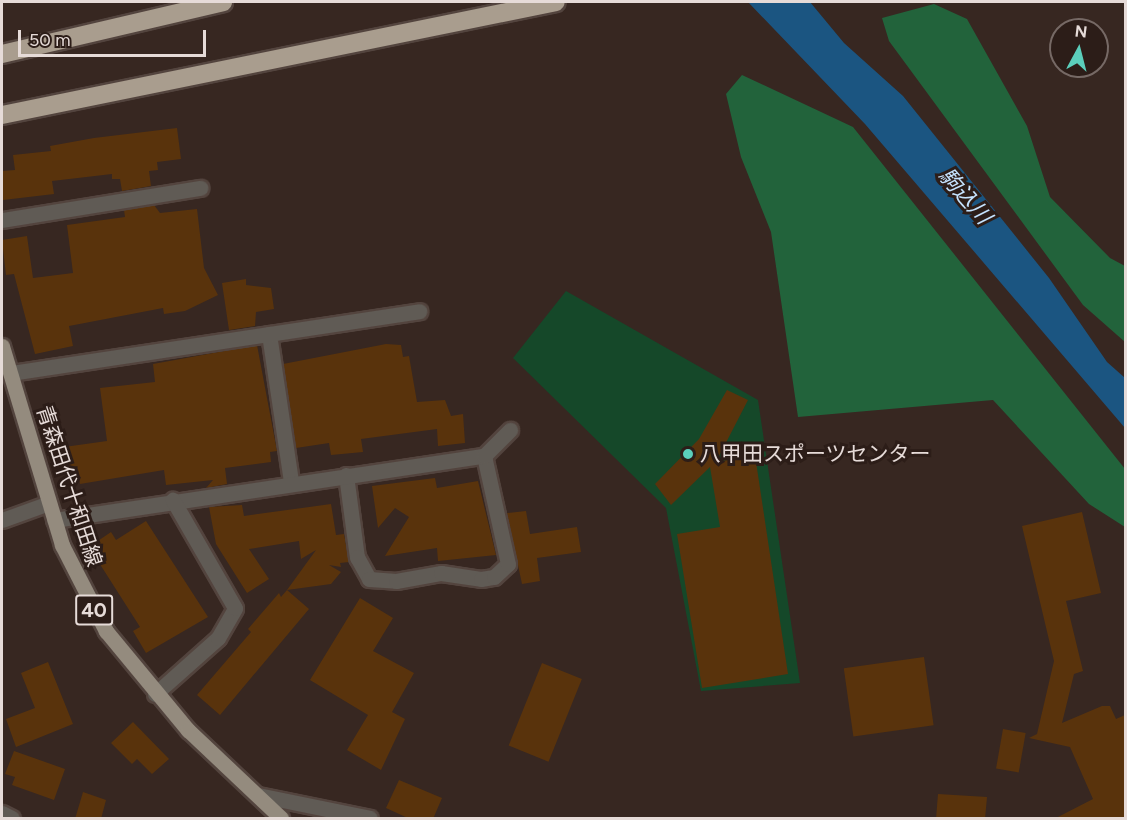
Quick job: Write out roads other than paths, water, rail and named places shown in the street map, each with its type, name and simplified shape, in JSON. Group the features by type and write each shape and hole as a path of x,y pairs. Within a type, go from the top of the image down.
{"highway":[{"path":"2,54 223,2"},
{"path":"2,115 556,2"}],"main road":[{"name":"青森田代十和田線","path":"2,346 54,520 80,586 106,631 155,694 281,819"}],"street":[{"path":"2,220 200,188"},
{"path":"11,373 419,311"},
{"path":"269,334 291,482"},
{"path":"54,520 291,482 484,456 510,430"},
{"path":"346,474 357,557 369,579 382,582 441,573 481,579 494,577 508,564 484,456"},
{"path":"155,694 218,638 235,608 173,500"},
{"path":"2,520 49,503"},
{"path":"258,795 370,819"},
{"path":"2,813 12,819"}],"water":[{"name":"駒込川","path":"748,2 810,2 844,43 903,96 1049,278 1107,362 1125,378 1125,428 865,124"}],"place":[{"name":"八甲田スポーツセンター","path":"688,454"}]}
